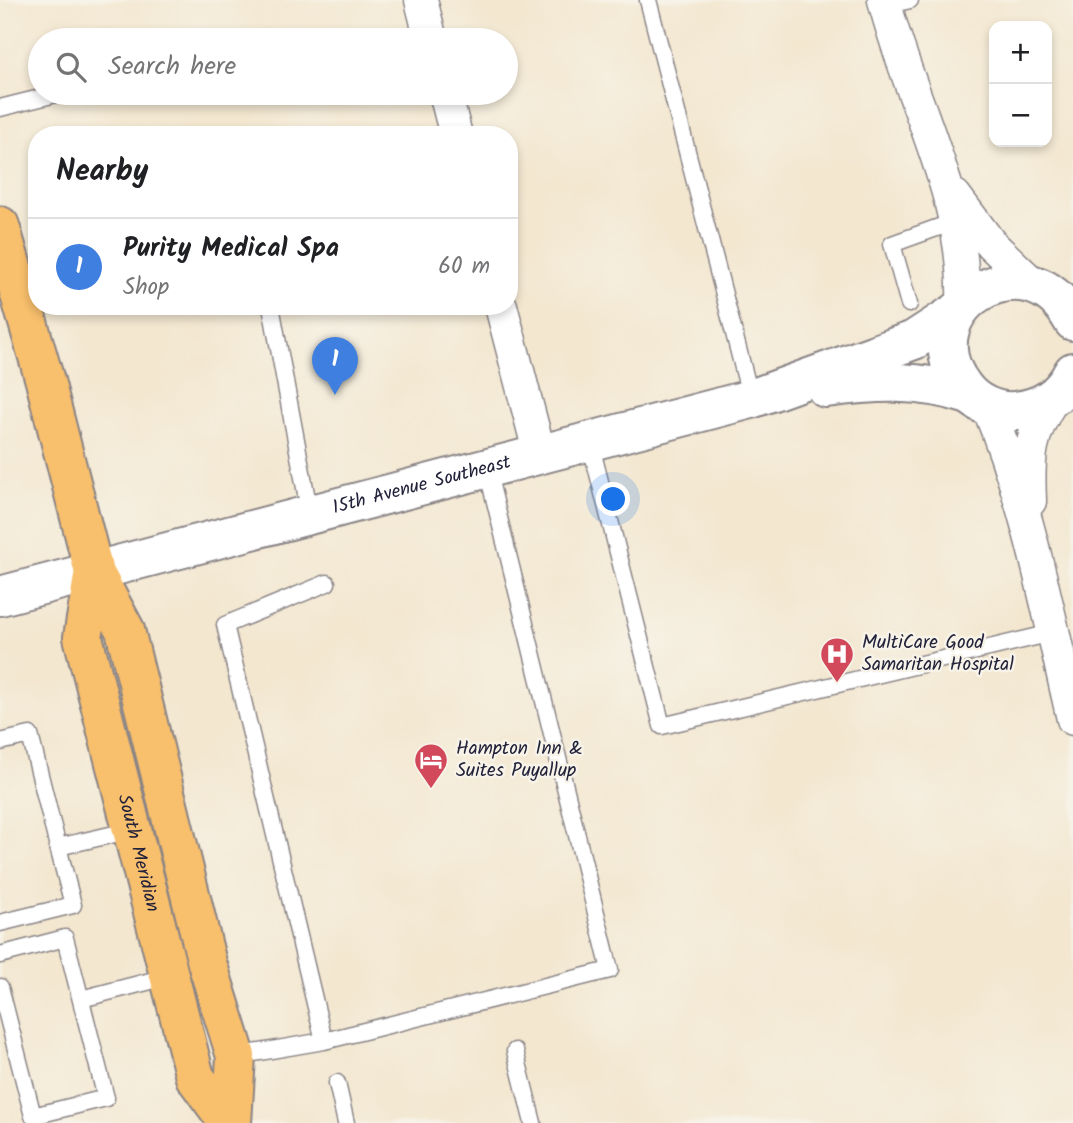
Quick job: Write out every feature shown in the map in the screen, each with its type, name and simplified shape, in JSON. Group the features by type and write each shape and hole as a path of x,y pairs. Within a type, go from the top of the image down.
{"main road":[{"name":"South Meridian","path":"0,226 45,381 94,572 125,629 207,963 236,1056 230,1123"},
{"name":"South Meridian","path":"94,572 83,637 195,1077 230,1123"}],"street":[{"path":"421,0 428,28"},
{"path":"893,2 922,117 949,187 964,264 960,309 949,333 948,356 955,377 979,401 1003,448 1061,647 1073,719"},
{"path":"448,105 454,126"},
{"path":"949,187 992,244 1057,300"},
{"name":"15th Avenue Southeast","path":"0,596 751,399 914,340 990,285 1011,281 1057,300"},
{"path":"503,315 540,455"},
{"name":"15th Avenue Southeast","path":"751,399 873,381 937,385 1010,412 1033,409 1066,383"},
{"path":"1033,554 1029,462 1031,441 1037,424 1066,383"}],"lane":[{"path":"648,0 751,399"},
{"path":"0,108 28,101"},
{"path":"909,304 892,244 956,221"},
{"path":"273,315 310,515"},
{"path":"590,442 662,726 1061,647"},
{"path":"236,1056 324,1041 610,970 487,469"},
{"path":"324,1041 225,625 327,583"},
{"path":"0,742 30,735 73,905 0,923"},
{"path":"58,847 132,830"},
{"path":"0,955 65,938 106,1098 33,1116 0,987"},
{"path":"81,999 170,976"},
{"path":"515,1051 533,1123"},
{"path":"337,1083 346,1123"}],"place":[{"name":"Purity Medical Spa","path":"335,395"},
{"name":"MultiCare Good Samaritan Hospital","path":"837,684"},
{"name":"Hampton Inn & Suites Puyallup","path":"431,790"}]}
